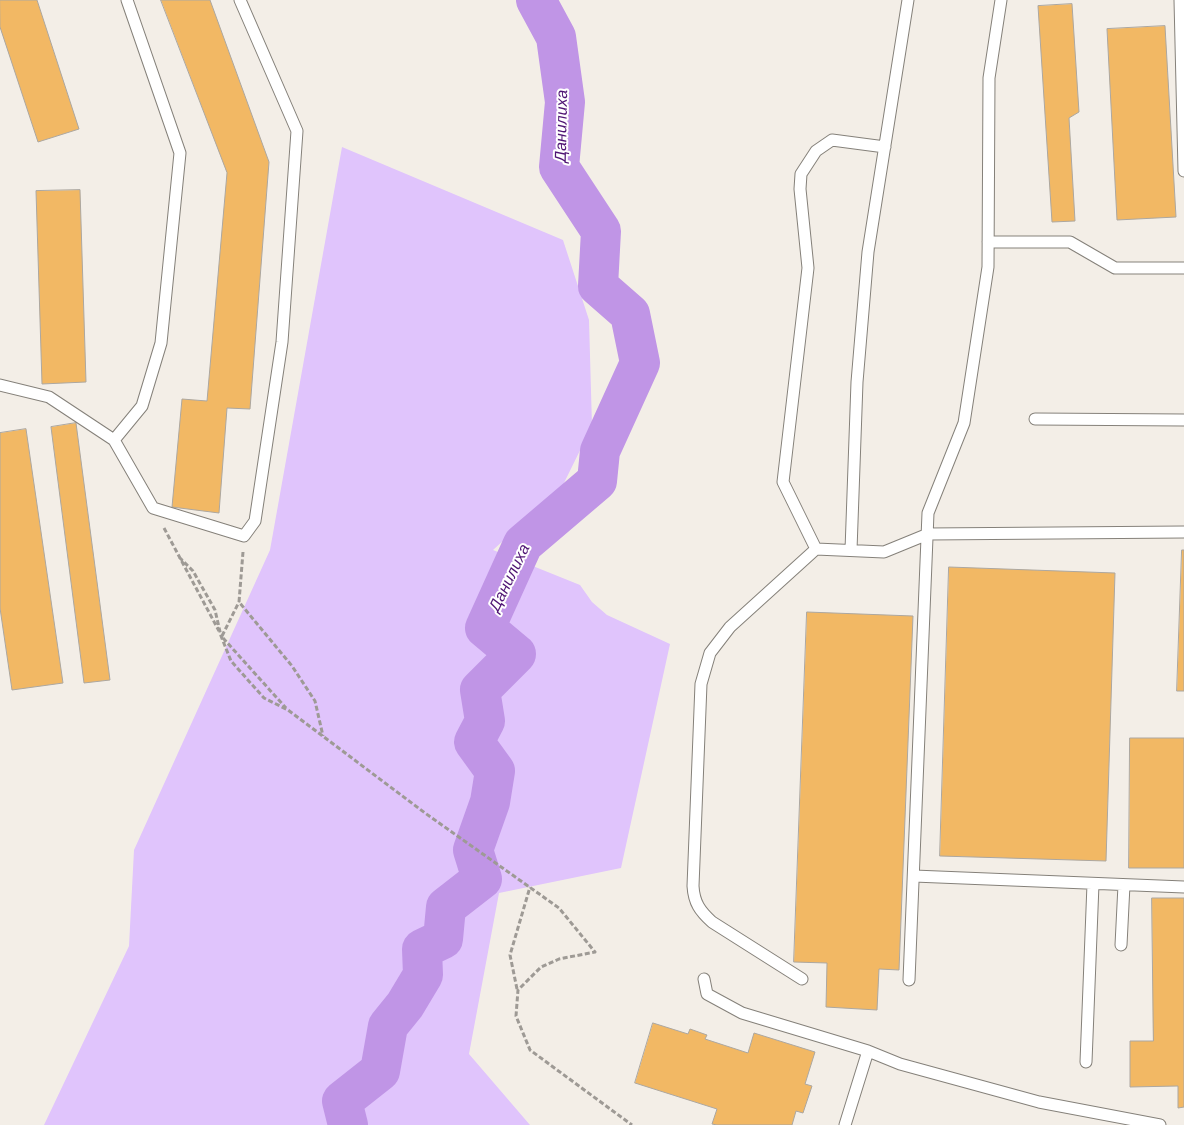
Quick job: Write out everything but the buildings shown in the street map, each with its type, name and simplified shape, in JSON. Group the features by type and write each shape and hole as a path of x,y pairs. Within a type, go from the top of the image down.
{"lane":[{"path":"114,440 142,406 161,343 180,154 127,0"},
{"path":"0,385 49,397 114,440 153,508 244,536 255,521 282,342 297,131 240,0"},
{"path":"851,550 857,382 868,252 908,0"},
{"path":"909,980 928,513 964,423 988,267 989,78 1001,0"},
{"path":"1180,0 1184,171"},
{"path":"816,549 783,482 808,268 800,189 801,174 816,151 832,140 885,148"},
{"path":"988,242 1070,242 1115,268 1184,268"},
{"path":"1035,419 1184,420"},
{"path":"802,979 712,922 701,912 694,901 701,684 710,653 730,627 816,549 884,552 928,534 1184,532"},
{"path":"914,876 1184,888"},
{"path":"1086,1062 1093,884"},
{"path":"1121,945 1124,885"},
{"path":"704,979 707,994 742,1013 868,1051 900,1064 1039,1102 1156,1124"},
{"path":"845,1125 868,1051"}],"path":[{"path":"153,508 221,636 231,660 264,698 288,710"},
{"path":"221,636 239,602 244,536"},
{"path":"179,557 193,571 215,610 221,636 288,710 425,813 559,908 595,952 560,959 541,967 518,990"},
{"path":"239,602 292,666 315,701 323,737"},
{"path":"530,888 510,955 518,990 516,1016 530,1050 632,1125"}],"shaded area":[{"path":"342,147 563,240 589,320 592,426 562,487 493,550 580,585 592,602 607,615 670,644 621,868 499,893 469,1054 530,1125 44,1125 129,946 134,850 270,550"}],"waterway":[{"name":"Данилиха","path":"348,1125 342,1101 380,1071 388,1026 405,1005 423,975 422,949 443,939 446,907 482,879 473,850 490,802 495,771 474,742 485,721 480,690 516,654 485,628 523,544 597,481 600,451 640,363 630,314 598,286 601,231 559,167 565,102 556,37 536,0"}]}
